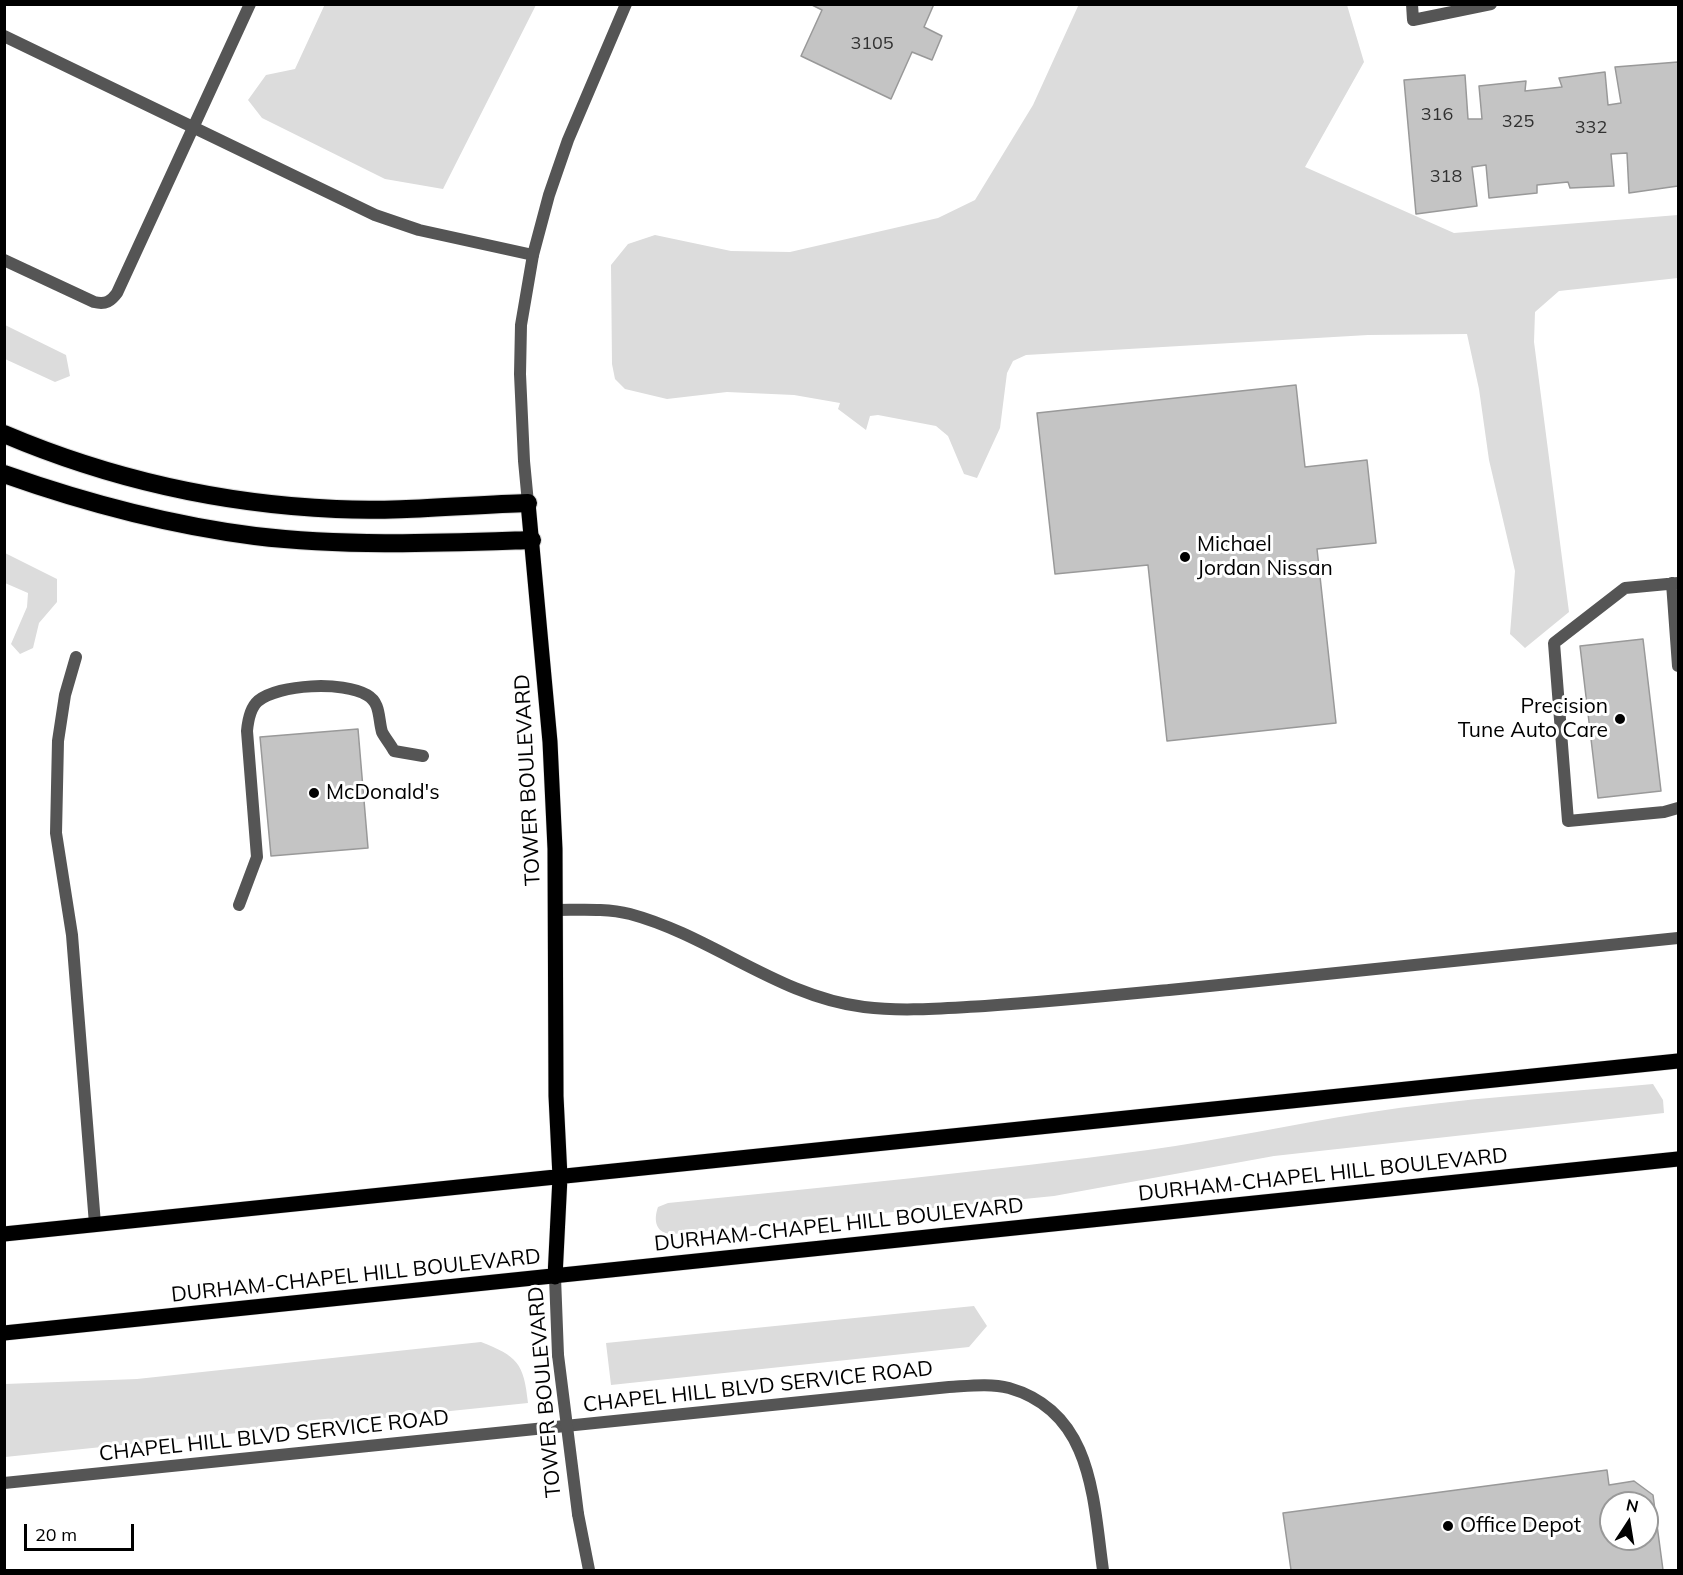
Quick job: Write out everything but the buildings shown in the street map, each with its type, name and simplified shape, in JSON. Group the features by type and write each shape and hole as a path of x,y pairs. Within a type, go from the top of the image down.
{"highway":[{"path":"4,434 49,453 122,475 206,495 338,509 528,503"},
{"path":"4,474 60,494 131,514 255,536 314,541 390,543 532,540"}],"main road":[{"name":"TOWER BOULEVARD","path":"528,503 550,742 555,849 556,1096 560,1177 555,1277"},
{"path":"4,1234 1678,1061"},
{"name":"DURHAM-CHAPEL HILL BOULEVARD","path":"4,1333 1678,1159"}],"street":[{"path":"4,260 94,302 102,304 111,300 117,292 250,4"},
{"name":"TOWER BOULEVARD","path":"528,503 520,364 521,325 533,255 549,195 568,140 626,4"},
{"path":"1412,4 1413,20 1491,4"},
{"path":"4,36 375,215 419,230 533,255"},
{"path":"1678,666 1675,583 1625,588 1554,643 1568,821 1664,812 1678,808"},
{"path":"76,657 65,695 58,741 56,833 72,935 95,1224"},
{"path":"239,904 257,857 247,730 248,717 256,703 269,694 286,690 337,686 368,695 379,710 382,732 394,751 423,756"},
{"path":"555,910 607,910 631,915 672,928 785,984 824,1000 864,1007 912,1010 1069,1000 1678,938"},
{"name":"TOWER BOULEVARD","path":"555,1277 558,1355 578,1514 589,1570"},
{"name":"CHAPEL HILL BLVD SERVICE ROAD","path":"4,1483 949,1387 986,1386 1008,1388 1034,1399 1053,1413 1071,1431 1086,1461 1103,1570"}],"shaded area":[{"path":"325,4 536,5 443,189 385,179 262,118 248,100 266,75 295,69"},
{"path":"1079,4 1347,5 1364,62 1305,167 1454,233 1678,215 1678,278 1559,291 1535,312 1534,342 1569,612 1525,648 1510,634 1515,571 1489,460 1479,389 1467,334 1368,335 1026,355 1013,361 1007,373 1000,428 977,478 964,474 948,436 936,426 878,415 870,416 866,430 838,409 840,403 794,395 727,392 667,399 625,389 615,379 612,364 611,265 628,244 655,235 731,251 790,252 938,218 975,200 1033,105"},
{"path":"5,325 66,355 70,376 55,382 5,359"},
{"path":"5,553 57,579 57,602 39,623 33,648 20,654 11,644 27,607 28,593 5,583"},
{"path":"1653,1084 1663,1100 1664,1113 1274,1156 1054,1196 673,1234 663,1232 656,1222 658,1207 668,1203 968,1172 1148,1150 1338,1117 1437,1103"},
{"path":"974,1306 987,1326 969,1347 611,1385 606,1343"},
{"path":"481,1342 503,1352 516,1363 524,1379 528,1403 5,1457 5,1384 137,1379"}],"place":[{"name":"Michael Jordan Nissan","path":"1185,557"},
{"name":"Precision Tune Auto Care","path":"1620,719"},
{"name":"McDonald's","path":"314,793"},
{"name":"Office Depot","path":"1448,1526"}]}
